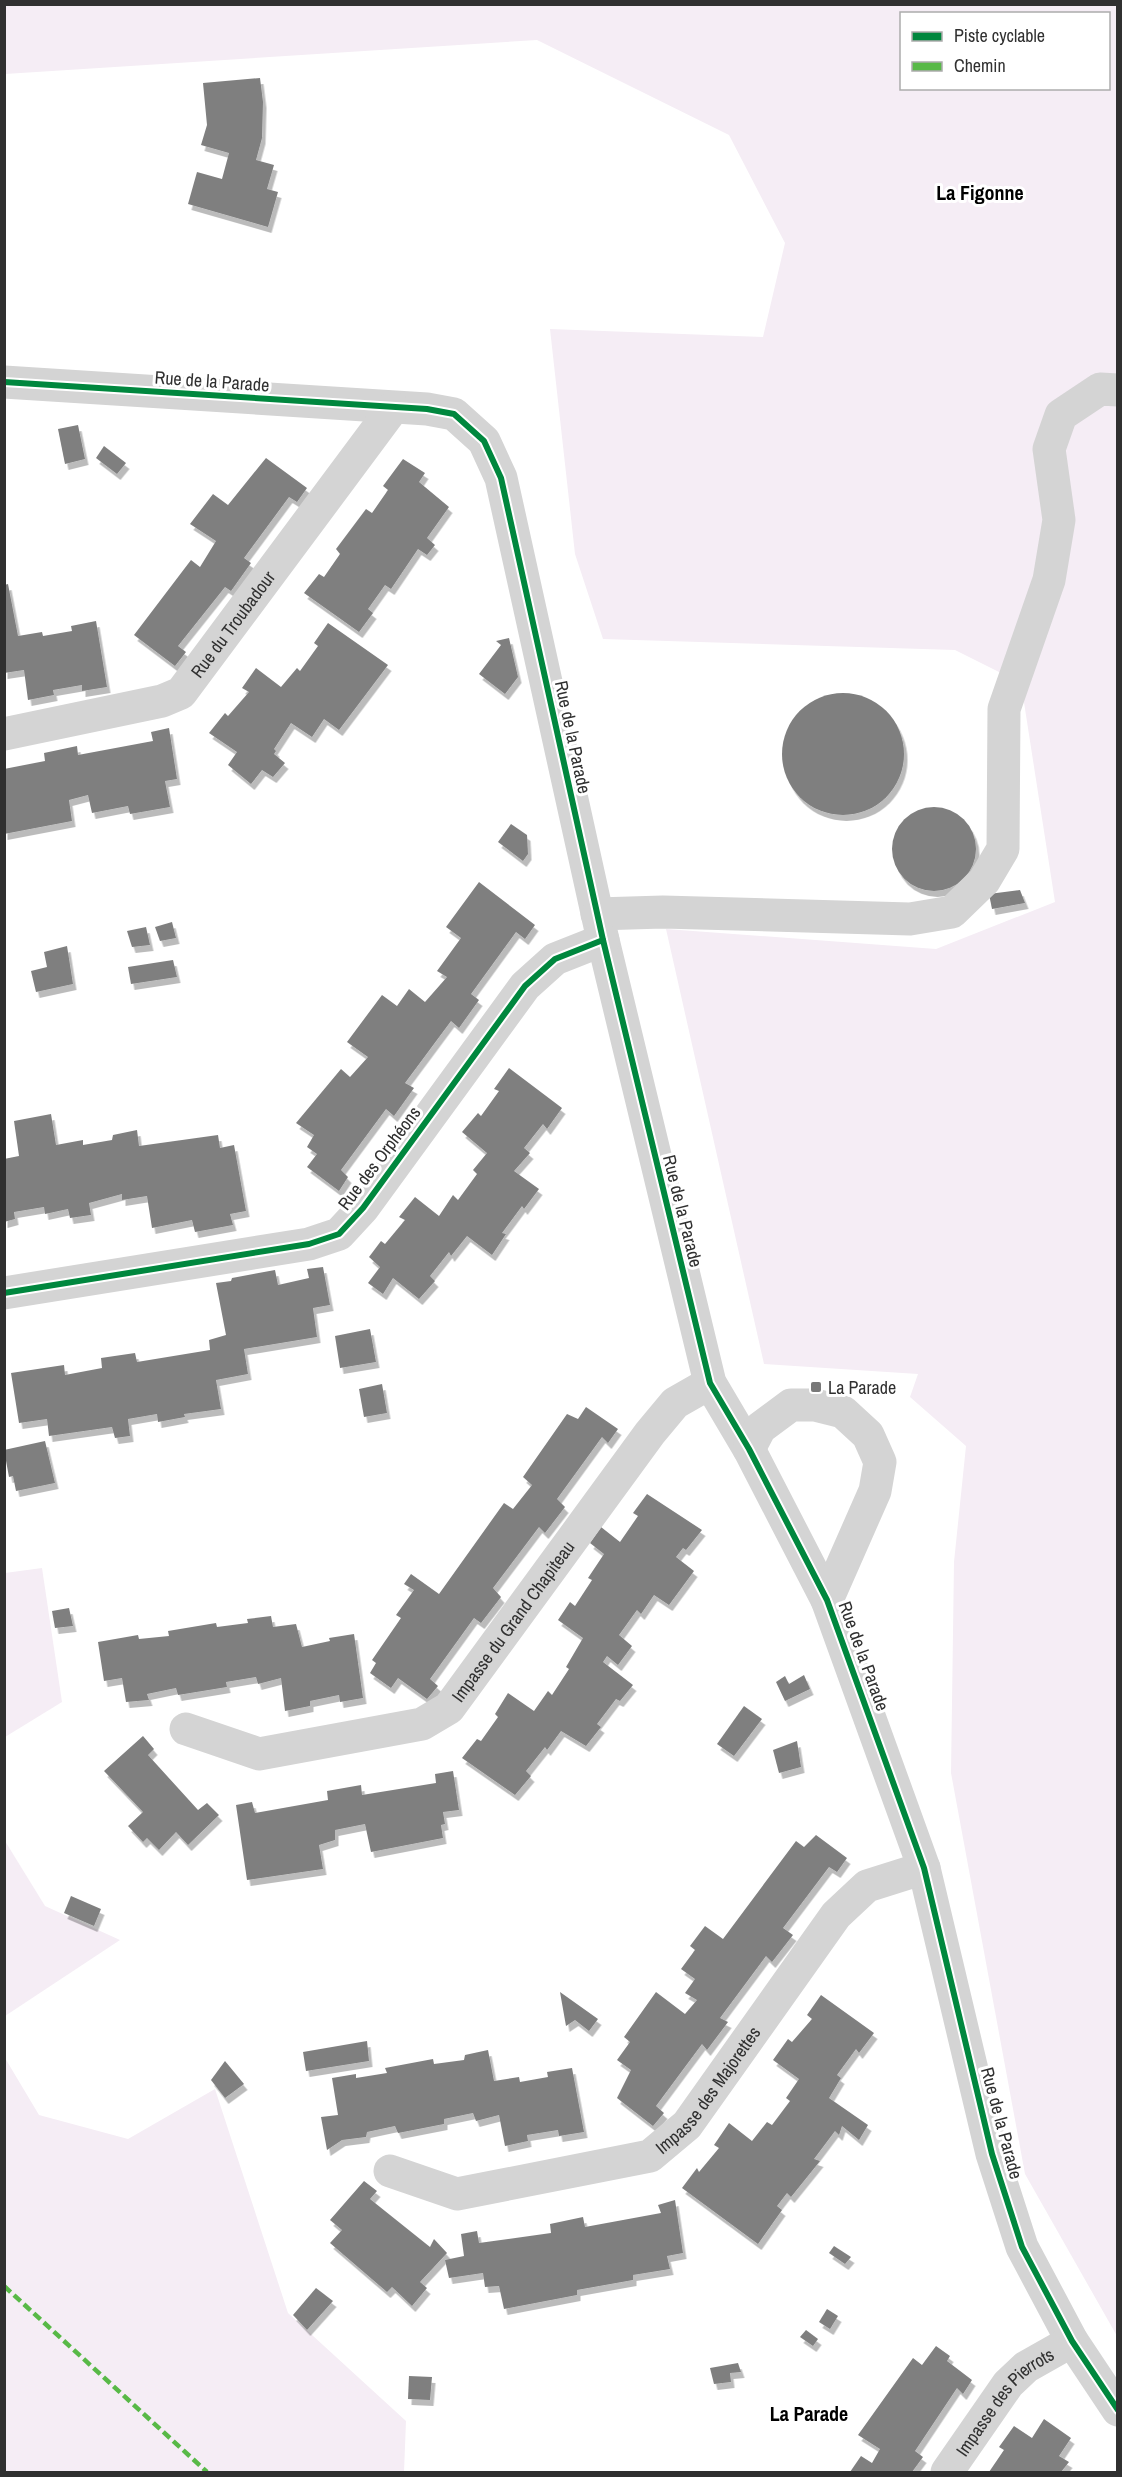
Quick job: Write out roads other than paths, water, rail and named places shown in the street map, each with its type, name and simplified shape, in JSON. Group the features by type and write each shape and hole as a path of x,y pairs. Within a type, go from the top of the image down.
{"street":[{"name":"Rue de la Parade","path":"4,382 393,408 427,408 454,414 484,441 501,478 600,927 710,1383 749,1449 827,1600 924,1868 992,2154 1022,2247 1072,2342 1118,2410"},
{"name":"Rue des Orphéons","path":"4,1293 309,1244 339,1234 363,1208 525,986 555,958 600,927 663,912 910,919 952,912 984,881 1003,849 1004,709 1049,580 1059,520 1049,449 1061,415 1100,389 1118,390"},
{"name":"Rue du Troubadour","path":"4,734 162,700 181,693 393,408"},
{"name":"Impasse du Grand Chapiteau","path":"186,1729 259,1754 422,1724 449,1708 650,1432 675,1403 710,1383"},
{"path":"749,1449 760,1428 791,1406 815,1405 843,1412 868,1435 880,1462 875,1491 827,1600"},
{"name":"Impasse des Majorettes","path":"390,2171 457,2194 650,2156 687,2125 836,1915 867,1886 924,1868"},
{"name":"Impasse des Pierrots","path":"947,2472 1008,2385 1026,2367 1072,2342"}],"place":[{"name":"La Parade","path":"816,1387"}],"district":[{"name":"La Figonne","path":"980,192"},
{"name":"La Parade","path":"809,2413"}]}
